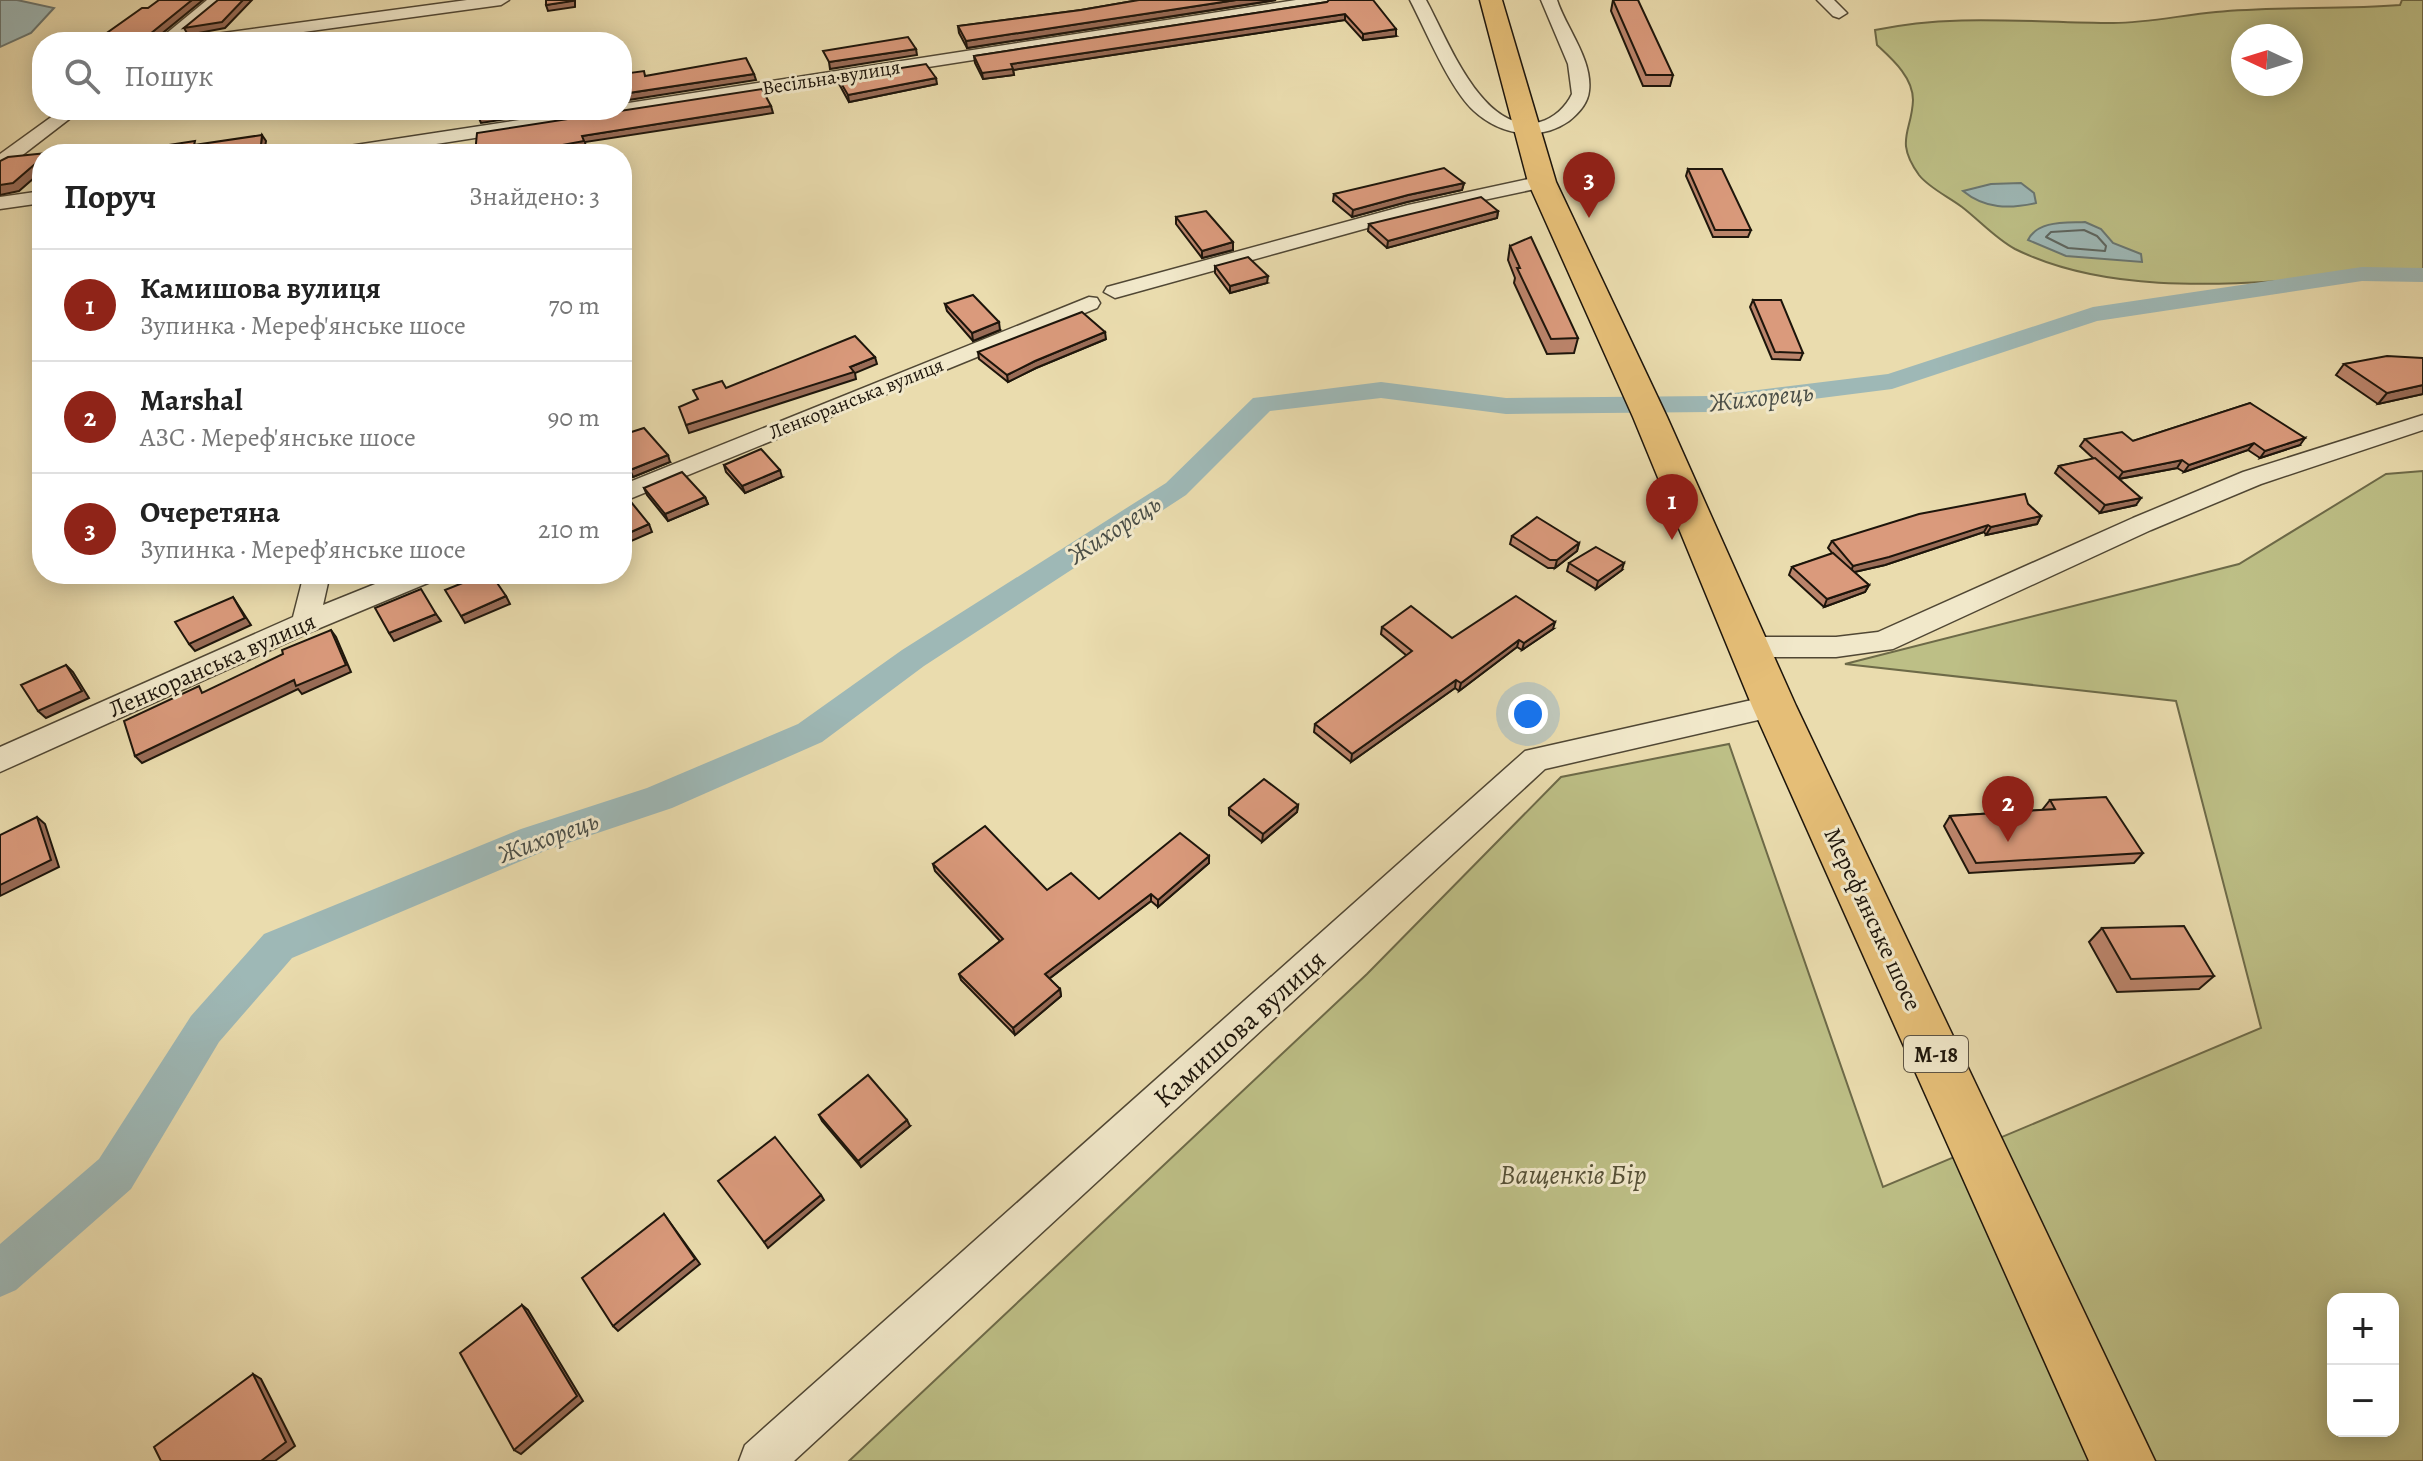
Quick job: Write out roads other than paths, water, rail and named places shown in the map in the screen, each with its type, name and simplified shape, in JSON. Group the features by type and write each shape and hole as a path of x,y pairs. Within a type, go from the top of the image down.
{"highway":[{"name":"М-18","path":"1491,0 1542,182"},
{"name":"Мереф'янське шосе","path":"1542,182 1645,406 1774,706 2122,1461"}],"street":[{"path":"177,32 217,0"},
{"path":"267,32 501,0"},
{"name":"Весільна вулиця","path":"632,113 1326,0"},
{"path":"1418,0 1476,104 1505,124 1530,131 1552,126 1571,110 1582,91 1577,60 1553,16 1549,0"},
{"path":"1825,0 1839,13"},
{"path":"0,163 58,120"},
{"name":"Весільна вулиця","path":"441,144 588,120"},
{"path":"1115,292 1415,209 1542,182"},
{"path":"0,203 32,198"},
{"name":"Ленкоранська вулиця","path":"632,490 1089,303"},
{"path":"1751,647 1836,647 1883,642 2142,524 2252,478 2423,422"},
{"path":"305,623 315,584"},
{"name":"Ленкоранська вулиця","path":"0,760 305,623 401,584"},
{"name":"Камишова вулиця","path":"761,1461 1536,759 1774,706"}],"water":[{"path":"0,0 17,0 54,8 31,33 0,47"},
{"path":"2021,183 2034,193 2036,203 1998,206 1980,201 1963,191 1991,184"},
{"path":"2085,222 2101,229 2113,243 2141,254 2142,262 2066,256 2028,240 2045,226"}],"waterway":[{"name":"Жихорець","path":"0,1274 115,1174 205,1029 278,946 534,839 659,798 810,733 913,658 1176,489 1262,404 1381,390 1506,406 1710,404 1892,381 2093,314 2362,274 2423,275"}],"place":[{"name":"Очеретяна","path":"1589,218"},
{"name":"Камишова вулиця","path":"1672,540"},
{"name":"Marshal","path":"2008,842"}],"park label":[{"name":"Ващенків Бір","path":"1573,1174"}]}
